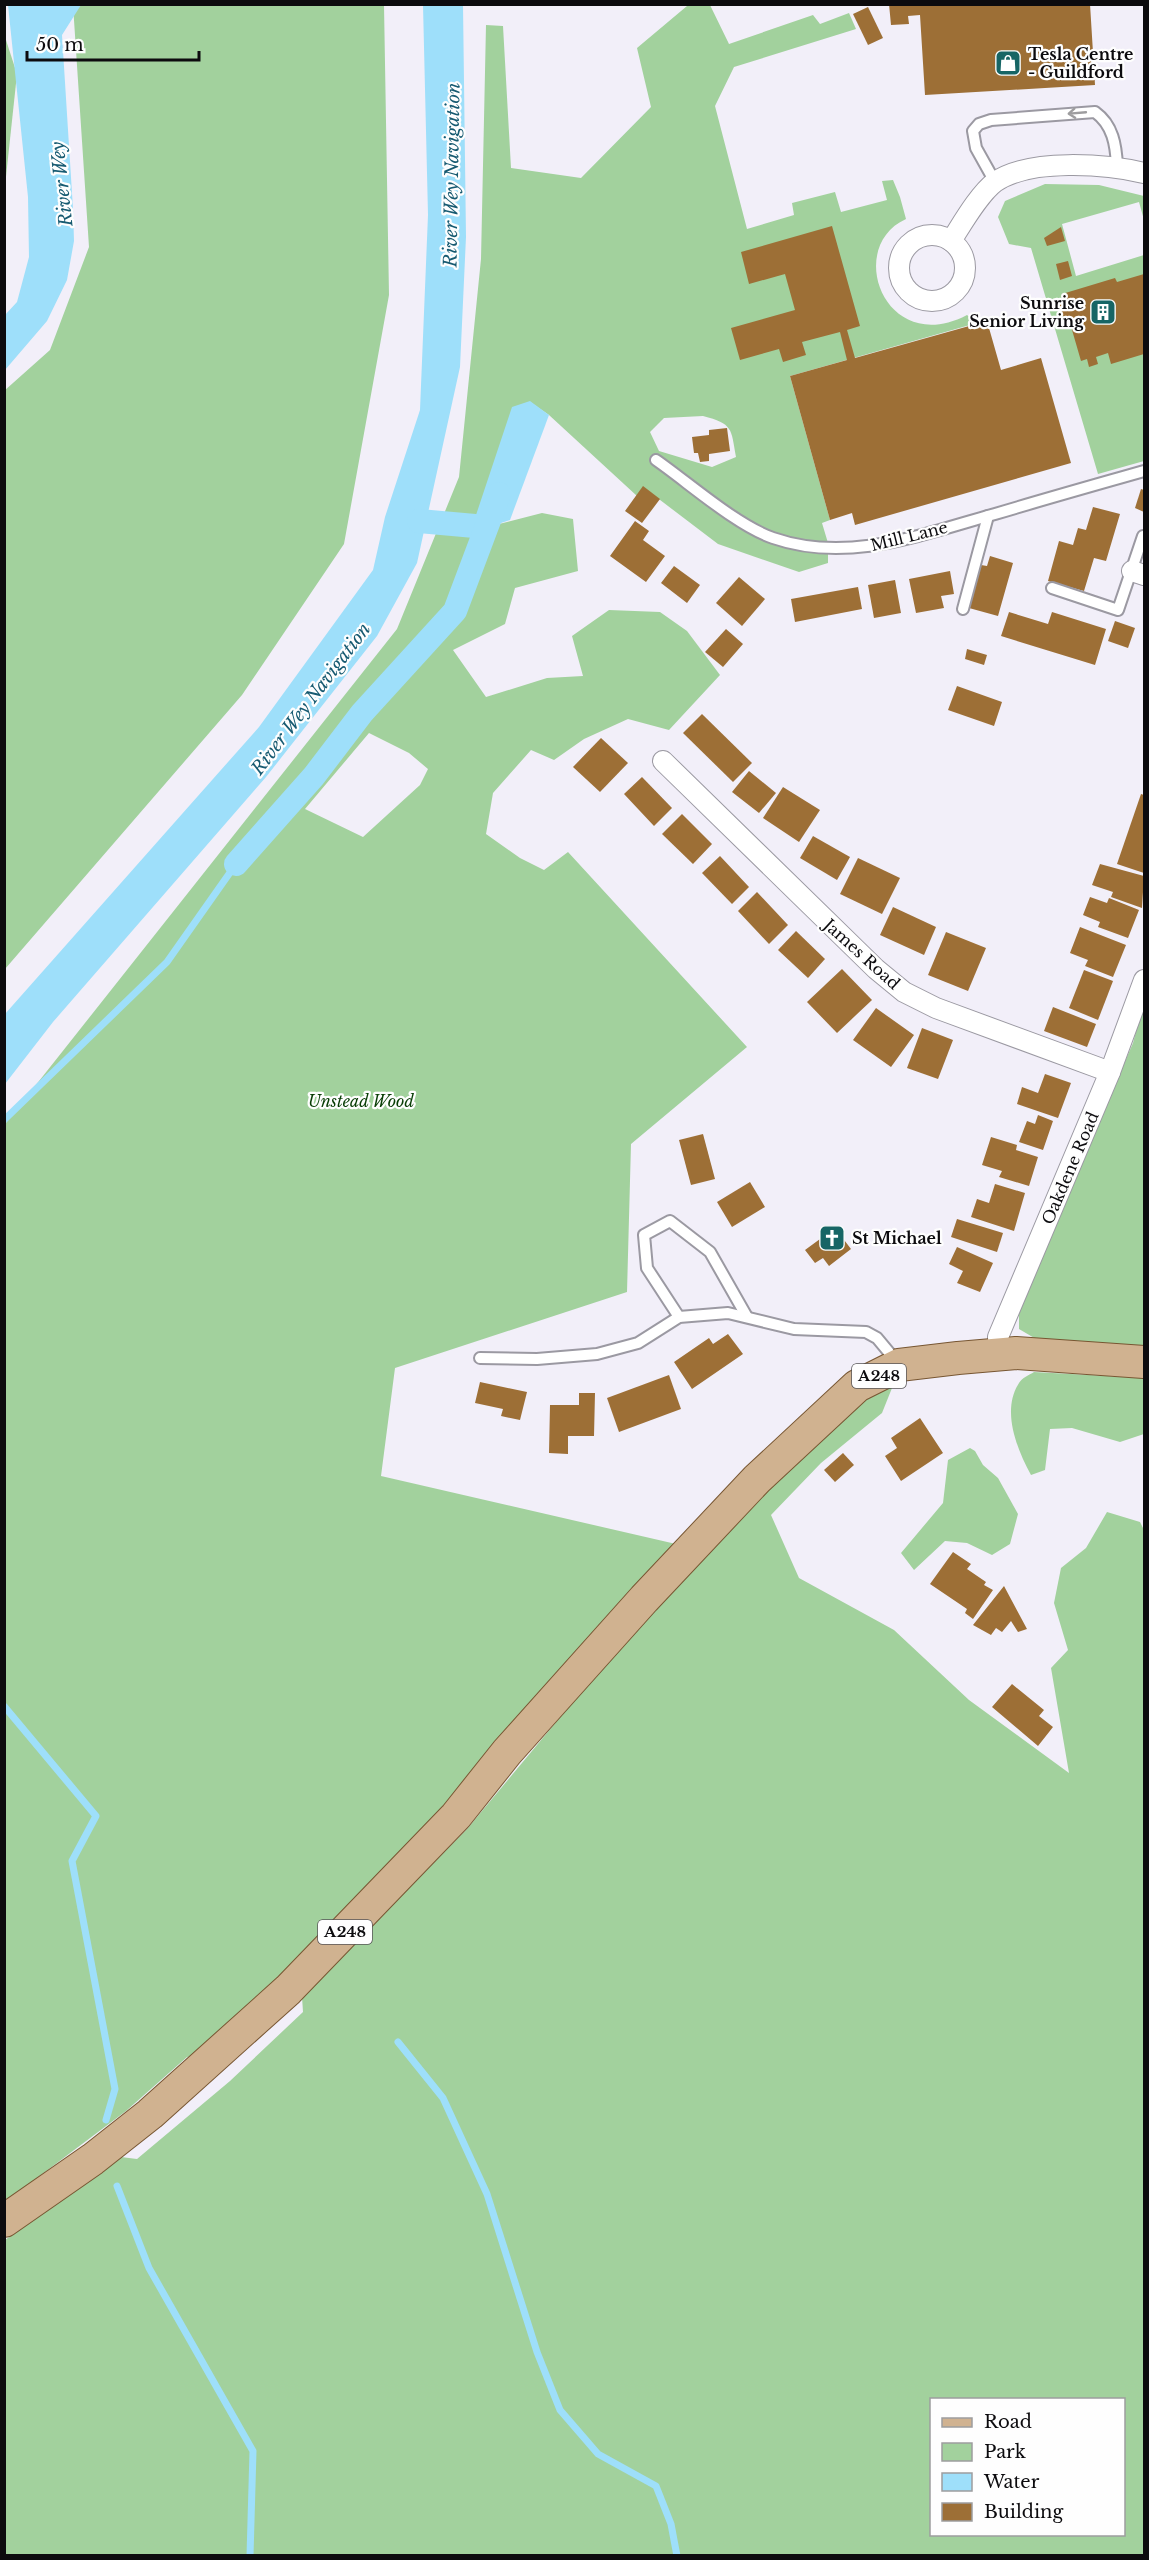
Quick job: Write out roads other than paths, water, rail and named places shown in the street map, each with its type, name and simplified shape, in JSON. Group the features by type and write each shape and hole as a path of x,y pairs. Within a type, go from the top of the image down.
{"main road":[{"name":"A248","path":"4,2221 93,2159 150,2114 288,1990 456,1816 507,1752 644,1599 757,1479 857,1386 899,1365 1016,1353 1144,1362"}],"street":[{"path":"951,241 972,209 995,182 1022,172 1067,164 1117,166 1144,173"},
{"name":"James Road","path":"663,761 876,969 904,992 936,1008 1110,1072"},
{"name":"Oakdene Road","path":"999,1356 998,1337 1110,1072 1144,980"}],"lane":[{"path":"995,182 973,140 973,131 979,124 991,120 1095,112 1108,124 1116,149 1117,166"},
{"name":"Mill Lane","path":"656,460 748,526 771,538 804,547 870,548 1144,471"},
{"path":"963,609 988,516"},
{"path":"1052,588 1118,610 1138,573 1143,536"},
{"path":"679,1317 647,1268 644,1235 670,1221 710,1251 747,1317"},
{"path":"480,1358 537,1359 597,1354 638,1342 679,1317 728,1313 794,1329 866,1332 877,1338 899,1365"}],"water":[{"name":"River Wey","path":"8,5 81,5 62,35 74,241 67,280 47,321 5,370 5,315 17,302 29,257 28,197"},
{"name":"River Wey Navigation","path":"423,5 463,5 466,237 460,367 417,563 377,636 266,777 53,1022 5,1084 5,1014 259,727 373,570 385,517 420,410 428,215"},
{"path":"530,401 549,415 510,520 495,525 475,518 512,407"}],"waterway":[{"path":"236,864 314,776 362,713 455,611 499,494"},
{"path":"419,521 486,527"},
{"path":"4,1120 167,962 236,864"},
{"path":"4,1706 96,1816 72,1861 115,2089 106,2120"},
{"path":"398,2042 443,2098 487,2194 537,2352 560,2410 598,2454 656,2486 671,2524 677,2556"},
{"path":"117,2186 149,2268 253,2451 250,2556"}],"place":[{"name":"Tesla Centre - Guildford","path":"1008,63"},
{"name":"Sunrise Senior Living","path":"1103,312"},
{"name":"St Michael","path":"832,1238"}],"park label":[{"name":"Unstead Wood","path":"361,1101"}]}
